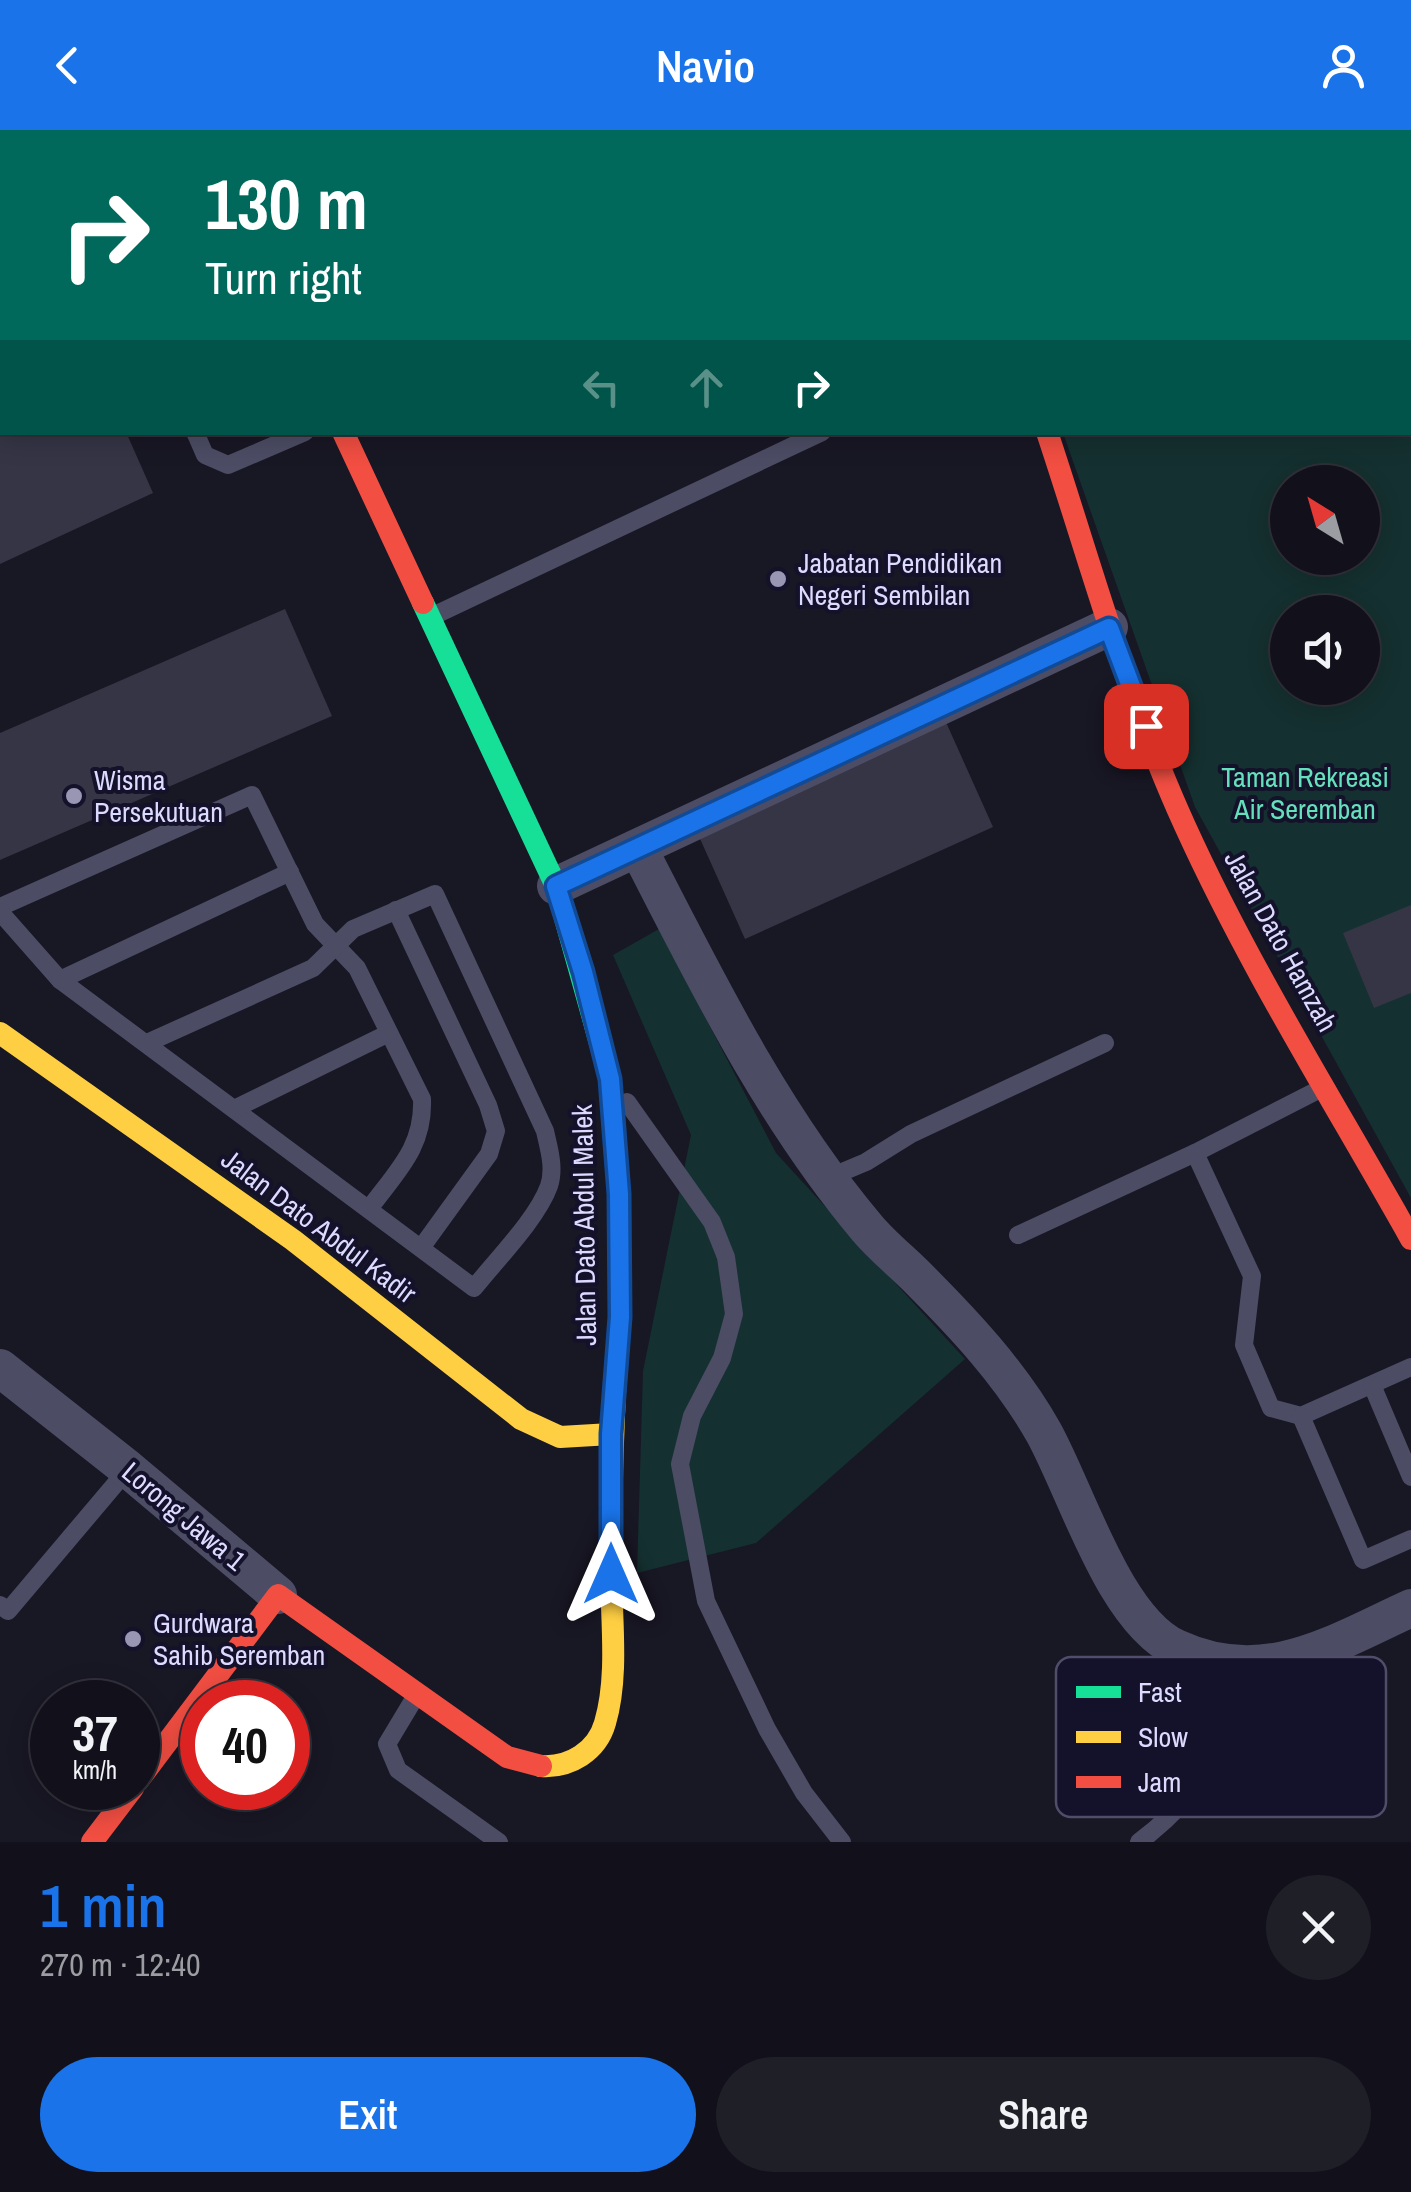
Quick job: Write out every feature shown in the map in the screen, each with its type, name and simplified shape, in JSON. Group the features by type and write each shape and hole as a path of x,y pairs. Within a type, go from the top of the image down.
{"street":[{"name":"Jalan Dato Abdul Malek","path":"344,435 556,886 610,1079 619,1194 620,1300 611,1434 611,1680 605,1723 595,1744 576,1760"},
{"name":"Jalan Dato Hamzah","path":"1048,435 1109,628 1184,824 1244,944 1411,1239"},
{"path":"556,886 1109,628"},
{"path":"638,848 722,1012 828,1178 870,1232 1010,1378 1044,1434 1095,1540 1144,1626 1174,1648 1202,1657"},
{"name":"Jalan Dato Abdul Kadir","path":"0,1033 293,1240 522,1419 560,1437 611,1434"},
{"name":"Lorong Jawa 1","path":"0,1368 278,1595 507,1757 531,1766 553,1767 576,1760"},
{"path":"160,1752 278,1595"},
{"path":"1300,1657 1411,1608"},
{"path":"92,1842 116,1810"}],"lane":[{"path":"196,435 205,455 228,465 298,435"},
{"path":"430,617 816,435"},
{"path":"146,1043 313,968 334,946 354,929 435,894 546,1131 552,1160 549,1185 532,1214 474,1288 60,980 0,909 252,795 315,924 334,946 356,968 422,1099 423,1123 416,1144 368,1209"},
{"path":"60,980 290,872"},
{"path":"396,910 488,1105 496,1131 488,1154 421,1248"},
{"path":"234,1109 389,1033"},
{"path":"828,1178 866,1162 911,1134 1105,1043"},
{"path":"610,1079 712,1222 726,1257 734,1314 722,1358 692,1416 680,1464 706,1600 767,1729 804,1793 842,1842"},
{"path":"1018,1235 1196,1153 1326,1086"},
{"path":"1196,1153 1252,1276 1244,1344 1272,1408 1301,1416 1411,1367"},
{"path":"1372,1385 1411,1477"},
{"path":"1301,1416 1363,1560 1411,1538"},
{"path":"0,1605 8,1611 128,1469"},
{"path":"417,1694 387,1744 398,1770 499,1842"},
{"path":"1139,1842 1168,1817"}],"green space":[{"name":"Taman Rekreasi Air Seremban","path":"1064,435 1411,435 1411,1198 1195,807"},
{"path":"659,929 776,1153 965,1359 756,1543 637,1573 643,1371 691,1135 613,955"}],"building":[{"path":"0,435 127,435 153,493 0,564"},
{"name":"Wisma Persekutuan","path":"285,609 332,716 0,860 0,733"},
{"path":"945,720 993,827 745,939 697,832"},
{"path":"1411,905 1411,993 1374,1008 1343,933"}],"traffic: fast":[{"path":"423,603 556,886 610,1079 619,1194 620,1317"}],"traffic: slow":[{"path":"0,1033 293,1240 521,1419 560,1437 611,1434"},
{"path":"541,1766 572,1761 589,1749 601,1733 609,1705 613,1667 612,1475 620,1317"}],"traffic: jam":[{"path":"344,435 423,603"},
{"path":"1048,435 1127,680 1185,826 1265,983 1411,1239"},
{"path":"160,1752 278,1595 507,1757 541,1766"},
{"path":"92,1842 116,1810"}],"place":[{"name":"Jabatan Pendidikan Negeri Sembilan","path":"778,579"},
{"name":"Wisma Persekutuan","path":"74,796"},
{"name":"Gurdwara Sahib Seremban","path":"133,1639"}],"route":[{"path":"611,1574 611,1434 620,1317 619,1194 610,1079 556,886 1109,628 1146,726"}]}
